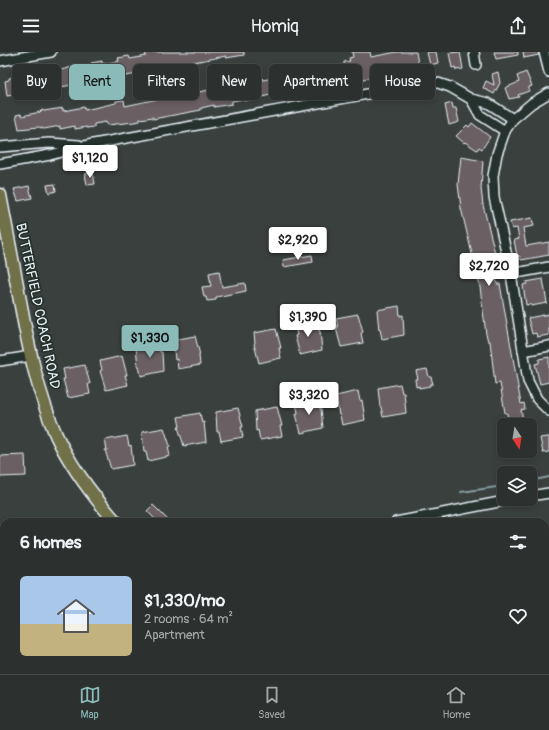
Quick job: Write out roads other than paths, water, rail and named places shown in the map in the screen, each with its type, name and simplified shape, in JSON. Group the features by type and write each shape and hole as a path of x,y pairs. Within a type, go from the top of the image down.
{"main road":[{"name":"BUTTERFIELD COACH ROAD","path":"0,196 31,356 43,400 59,440 85,484 113,518"}],"street":[{"path":"0,61 51,52"},
{"path":"474,52 476,65"},
{"path":"544,52 549,72"},
{"path":"0,164 50,155 88,145 428,83 438,83 450,87 471,99 488,103 513,119"},
{"path":"549,93 532,103 513,119 505,131 497,154 493,176 494,197 510,274 528,381 537,399 549,411"},
{"path":"471,99 480,114 505,131"},
{"path":"0,148 48,143 88,145"},
{"path":"510,274 549,267"},
{"path":"523,351 549,346"},
{"path":"0,361 31,356"},
{"path":"537,495 549,492"},
{"path":"417,518 497,502"}],"waterway":[{"path":"537,480 549,477"},
{"path":"461,492 497,487"}]}
